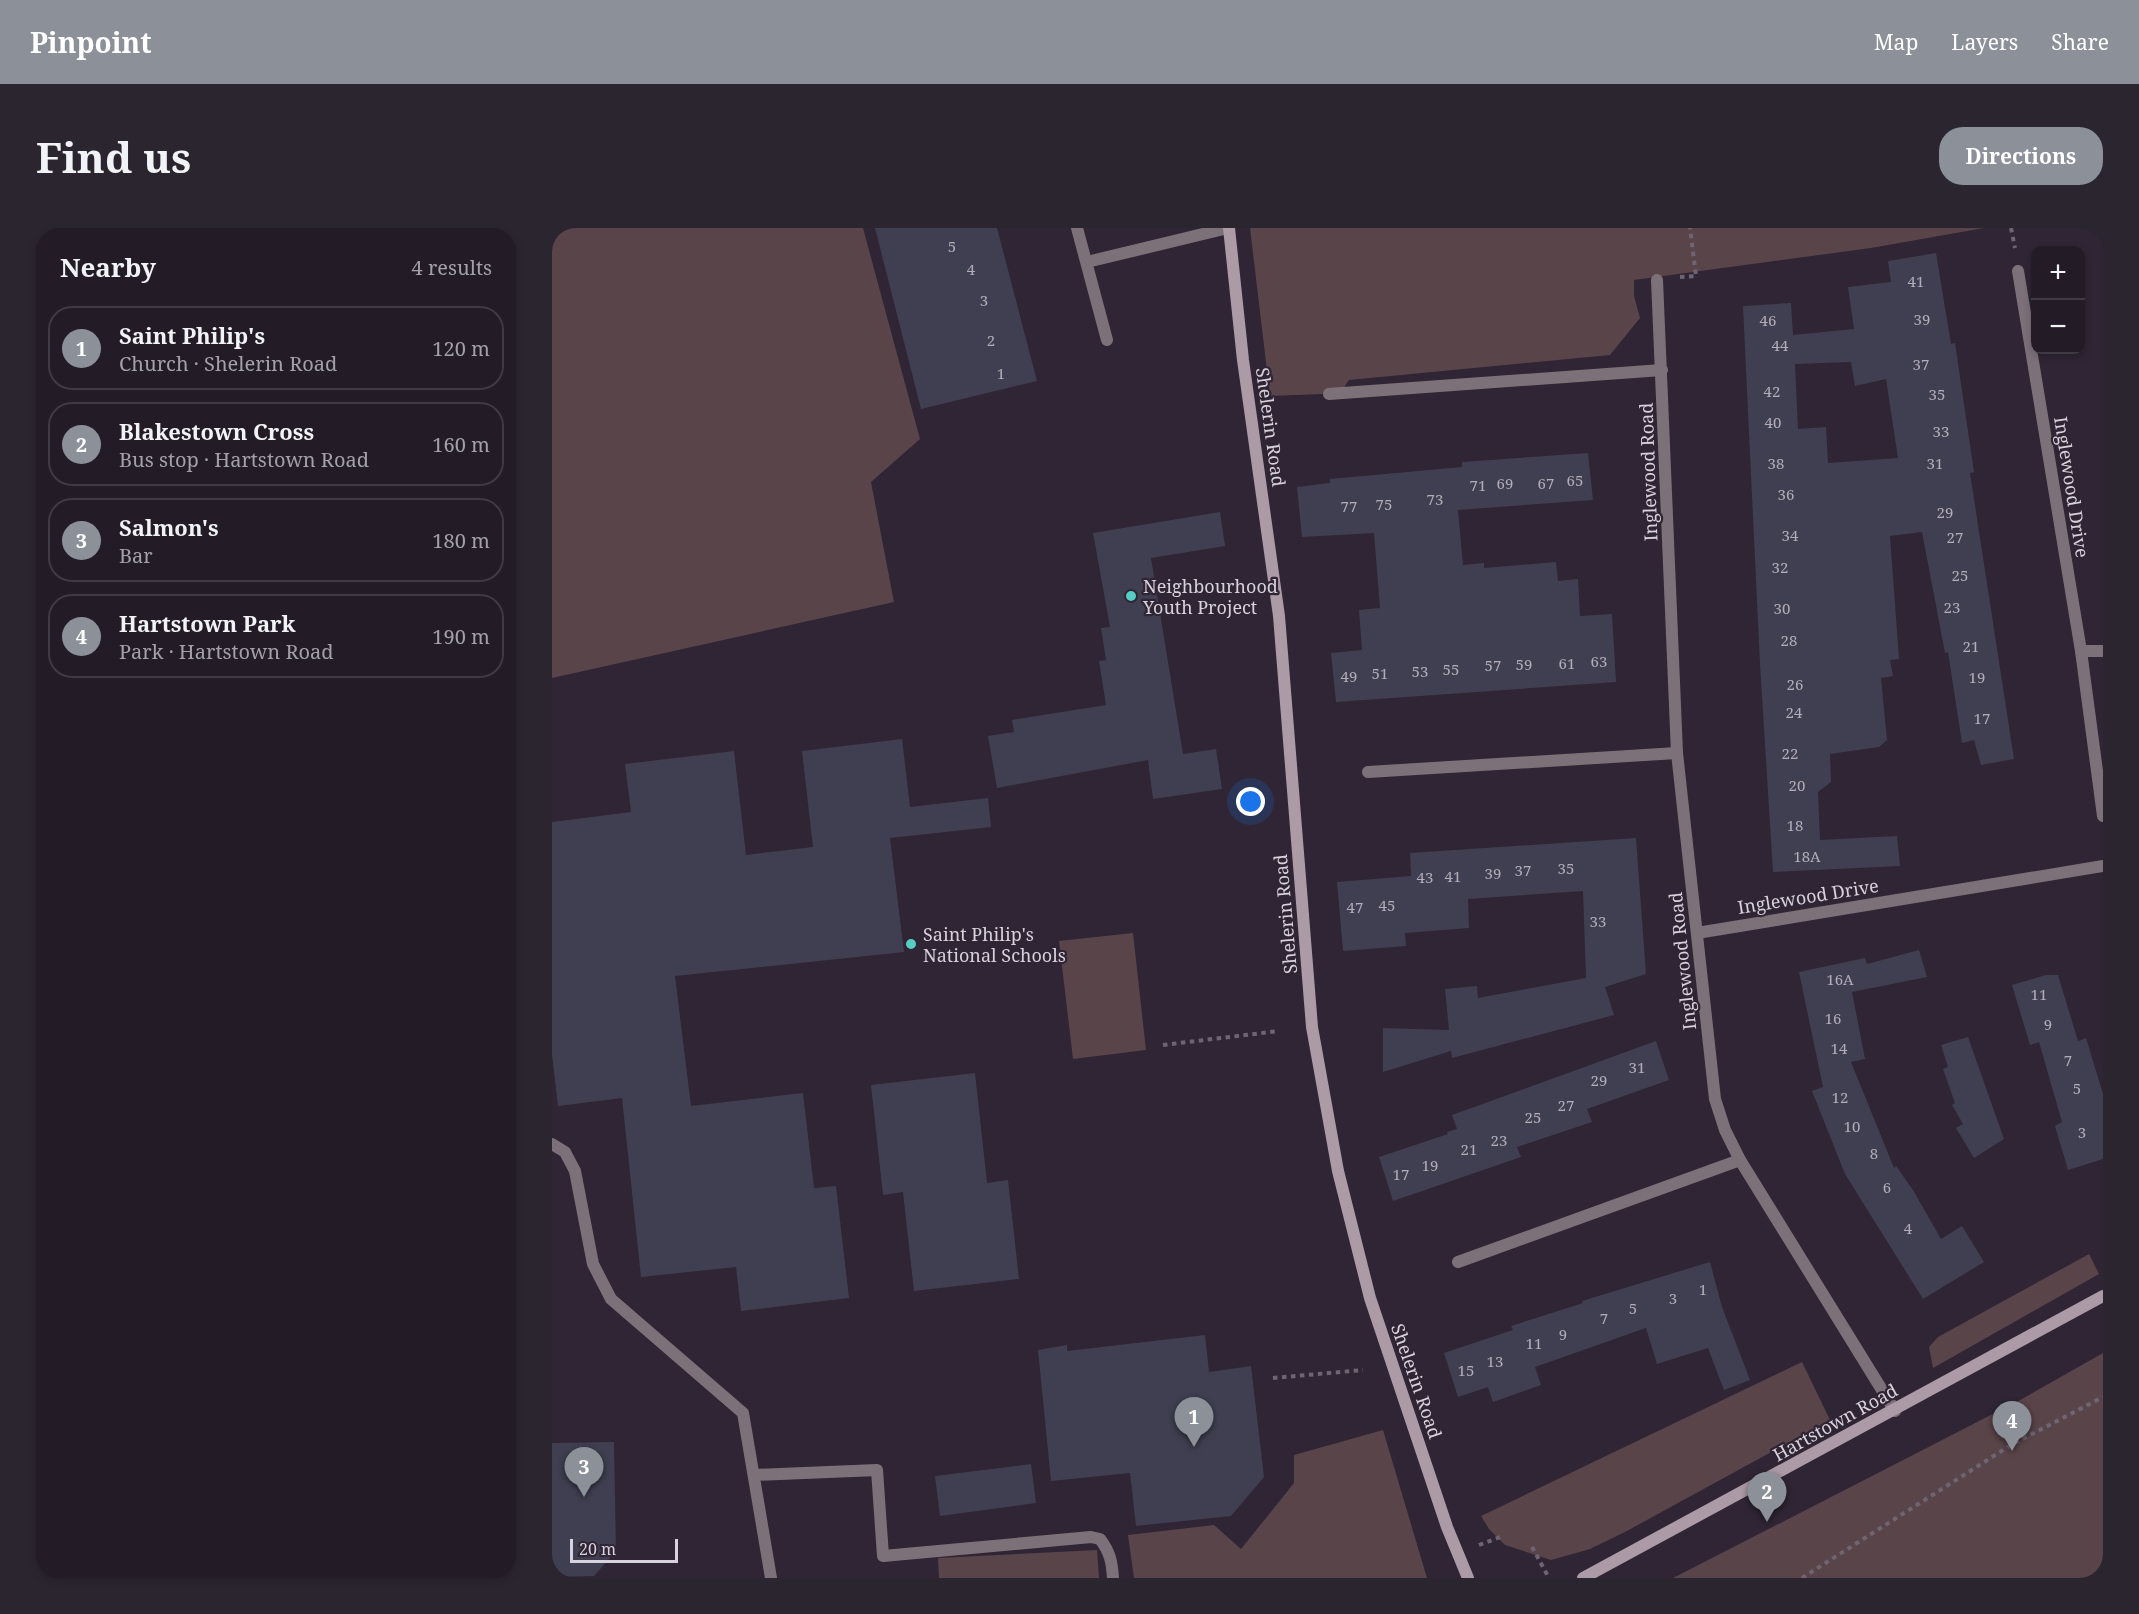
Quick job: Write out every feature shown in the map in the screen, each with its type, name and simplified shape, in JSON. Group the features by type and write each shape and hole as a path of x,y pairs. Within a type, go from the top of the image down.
{"street":[{"path":"1077,228 1107,339"},
{"path":"1087,262 1229,228"},
{"name":"Shelerin Road","path":"1229,228 1243,360 1279,616 1316,1049 1338,1171 1370,1298 1447,1527 1468,1578"},
{"name":"Inglewood Drive","path":"2018,271 2081,651 2091,742 2103,816"},
{"name":"Inglewood Road","path":"1657,280 1677,753 1715,1099 1725,1130 1740,1160 1895,1411"},
{"path":"1329,394 1662,370"},
{"path":"2081,651 2103,651"},
{"path":"1368,772 1677,753"},
{"name":"Inglewood Drive","path":"1697,933 2103,866"},
{"path":"552,1144 565,1152 575,1171 593,1264 611,1299 744,1413 771,1578"},
{"path":"1458,1262 1740,1160"},
{"name":"Hartstown Road","path":"1583,1578 1895,1411 2103,1296"},
{"path":"754,1475 877,1470 883,1556 1091,1537 1100,1539 1107,1548 1111,1557 1113,1578"}],"path":[{"path":"1163,1045 1279,1031"},
{"path":"1273,1378 1363,1370"},
{"path":"1802,1578 2011,1445 2103,1397"},
{"path":"1532,1547 1549,1578"}],"shaded area":[{"path":"552,228 863,228 920,439 871,482 894,602 552,678"},
{"path":"1250,228 1984,228 1871,248 1634,280 1634,296 1640,318 1610,355 1349,380 1343,389 1322,394 1270,396"},
{"path":"1133,933 1146,1050 1073,1059 1059,941"},
{"path":"2089,1254 2099,1274 1933,1368 1929,1347 1938,1337"},
{"path":"2103,1353 2103,1578 1673,1578 2022,1399"},
{"path":"1802,1362 1830,1420 1590,1549 1551,1560 1505,1545 1489,1529 1481,1516"},
{"path":"1383,1430 1427,1578 1134,1578 1128,1535 1214,1525 1241,1549 1294,1483 1294,1455"},
{"path":"1097,1550 1099,1578 939,1578 938,1558"}],"building":[{"path":"875,228 997,228 1037,381 921,409"},
{"path":"1936,253 1951,344 1955,343 1974,472 1970,473 2014,759 1981,765 1974,740 1962,743 1948,652 1945,653 1922,532 1890,536 1899,659 1890,660 1893,676 1881,678 1887,740 1879,747 1830,754 1831,782 1818,792 1820,840 1897,836 1900,866 1773,872 1760,664 1743,306 1791,303 1793,335 1854,329 1848,287 1891,282 1888,261","holes":["1851,362 1855,386 1886,379 1898,458 1828,463 1826,427 1798,429 1795,364"]},
{"path":"1588,453 1593,500 1458,510 1463,565 1484,563 1484,568 1556,562 1558,581 1578,579 1580,616 1612,614 1616,682 1336,702 1331,653 1362,650 1359,610 1380,608 1374,533 1302,537 1297,487 1330,483 1330,479 1462,467 1462,462"},
{"path":"1220,512 1225,546 1151,558 1183,754 1216,749 1222,789 1153,799 1148,760 997,788 988,736 1014,732 1012,720 1106,705 1099,661 1106,660 1101,628 1110,627 1093,533"},
{"path":"902,739 910,807 988,798 991,827 890,838 904,952 675,976 691,1106 803,1093 814,1188 836,1186 849,1298 741,1311 736,1267 641,1277 622,1098 558,1106 552,1054 552,822 631,812 625,764 734,751 746,855 813,847 802,751"},
{"path":"1636,838 1646,974 1605,987 1614,1015 1452,1058 1451,1051 1383,1072 1383,1028 1449,1030 1445,989 1477,986 1478,998 1586,978 1583,891 1468,899 1469,928 1405,933 1406,946 1343,951 1337,882 1411,876 1410,853"},
{"path":"1919,950 1927,977 1852,992 1865,1059 1851,1062 1894,1168 1896,1166 1913,1190 1941,1239 1962,1226 1984,1262 1923,1299 1845,1174 1812,1091 1823,1087 1799,972 1865,958 1867,964"},
{"path":"2046,975 2058,975 2078,1041 2086,1038 2103,1094 2103,1159 2068,1170 2055,1126 2062,1122 2039,1042 2030,1045 2012,985"},
{"path":"1968,1037 2004,1139 1974,1158 1956,1128 1963,1124 1952,1105 1955,1103 1943,1069 1948,1067 1941,1045"},
{"path":"1656,1041 1669,1080 1587,1109 1592,1122 1517,1147 1521,1157 1393,1201 1379,1157 1457,1129 1452,1115"},
{"path":"975,1073 987,1183 1008,1180 1019,1279 914,1291 903,1192 883,1195 871,1085"},
{"path":"1710,1262 1722,1307 1750,1380 1724,1390 1708,1348 1657,1364 1646,1328 1535,1367 1541,1385 1493,1402 1488,1387 1458,1397 1444,1353 1513,1330 1511,1326 1583,1303 1582,1301"},
{"path":"1205,1335 1209,1372 1251,1366 1264,1477 1231,1516 1136,1526 1130,1473 1051,1481 1038,1350 1067,1345 1067,1351"},
{"path":"614,1442 616,1551 594,1576 552,1577 552,1443"},
{"path":"1031,1464 1036,1503 940,1516 935,1476"}],"place":[{"name":"Neighbourhood Youth Project","path":"1131,596"},
{"name":"Saint Philip's National Schools","path":"911,944"},
{"name":"Saint Philip's","path":"1194,1447"},
{"name":"Hartstown Park","path":"2012,1451"},
{"name":"Salmon's","path":"584,1497"},
{"name":"Blakestown Cross","path":"1767,1522"}]}
